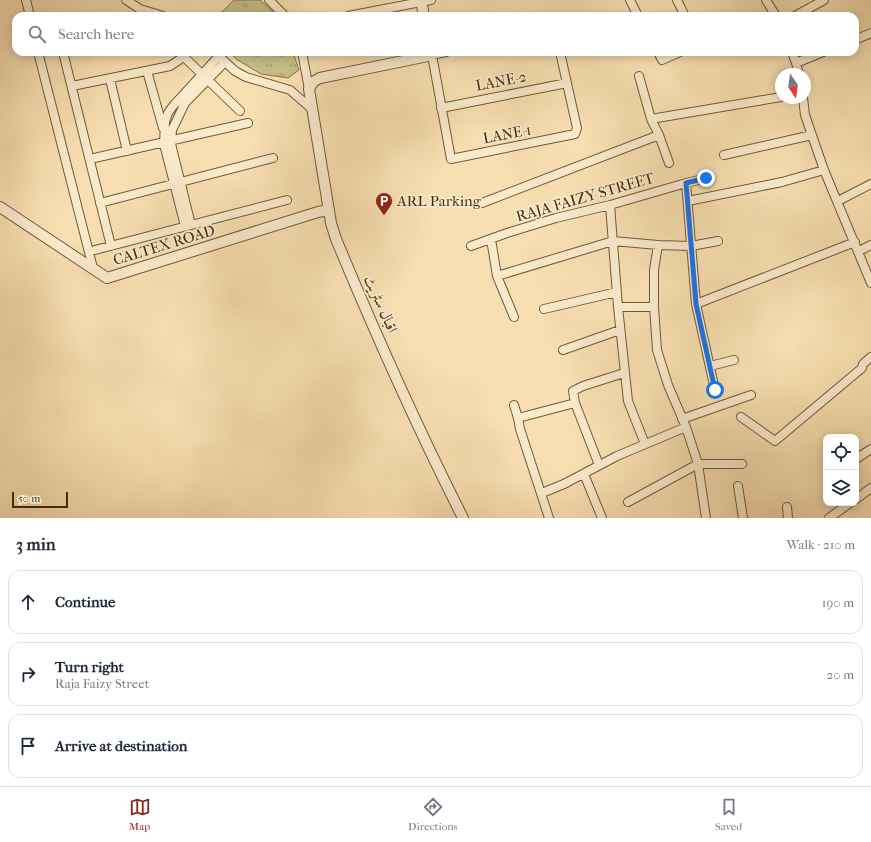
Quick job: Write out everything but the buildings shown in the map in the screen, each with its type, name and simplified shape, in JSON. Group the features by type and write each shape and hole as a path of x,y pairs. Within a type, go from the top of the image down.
{"street":[{"path":"26,0 29,12"},
{"path":"126,0 150,12"},
{"path":"269,0 281,12"},
{"path":"630,0 636,12"},
{"path":"676,0 683,12"},
{"path":"766,0 774,12"},
{"path":"802,12 824,0"},
{"path":"368,12 424,1 424,12"},
{"path":"859,38 871,33"},
{"path":"39,56 93,268"},
{"path":"65,56 111,246"},
{"path":"72,86 170,66 182,56"},
{"path":"187,56 205,77 240,111"},
{"path":"303,56 309,89"},
{"path":"309,89 313,82 320,78 422,56"},
{"path":"431,56 441,108"},
{"path":"561,56 567,83"},
{"path":"660,56 662,60 671,56"},
{"path":"794,56 798,68"},
{"path":"796,62 812,56"},
{"path":"168,142 185,103 219,57 235,71 246,78 290,90 313,110"},
{"path":"148,71 168,142 188,226"},
{"path":"639,76 651,120 659,135 669,163"},
{"path":"164,130 164,122 168,113 205,77"},
{"path":"110,79 127,151"},
{"name":"LANE-2","path":"441,108 567,83"},
{"name":"LANE-1","path":"441,108 451,159 568,136 575,134 576,128 567,83"},
{"name":"اقبال سٹریٹ","path":"309,89 331,223 336,239 428,445 463,518"},
{"path":"651,120 775,98"},
{"path":"804,104 812,135 824,170 871,283"},
{"path":"90,159 248,123"},
{"path":"482,203 659,135"},
{"path":"724,155 812,135"},
{"path":"100,203 273,158"},
{"path":"688,201 782,182 824,170"},
{"name":"RAJA FAIZY STREET","path":"471,246 556,218 610,205 706,178"},
{"path":"686,183 696,304 715,390"},
{"path":"838,201 871,184"},
{"path":"94,250 287,200"},
{"path":"610,205 616,292 628,401 645,444"},
{"name":"CALTEX ROAD","path":"0,207 108,278 329,210"},
{"path":"491,239 497,276 514,317"},
{"path":"497,276 612,241 691,246 718,241"},
{"path":"696,304 855,242"},
{"path":"658,245 654,270 654,307 657,350 668,385 686,427 698,464 706,518"},
{"path":"858,251 871,245"},
{"path":"544,309 616,292"},
{"path":"618,307 654,307"},
{"path":"563,350 620,330"},
{"path":"741,417 775,441 862,368 863,364 871,357"},
{"path":"710,366 734,360"},
{"path":"600,465 575,403 573,391 583,386 624,373"},
{"path":"682,418 751,395"},
{"path":"518,418 575,403"},
{"path":"514,405 520,429 549,518"},
{"path":"542,493 564,484 645,444 686,427"},
{"path":"859,456 871,448"},
{"path":"628,502 698,464 742,464"},
{"path":"584,474 602,518"},
{"path":"738,486 743,518"},
{"path":"859,497 871,488"},
{"path":"830,518 846,506"},
{"path":"787,507 788,518"}],"green space":[{"path":"234,0 260,0 273,12 222,12"},
{"path":"233,56 294,56 299,70 288,78 261,74"}],"place":[{"name":"ARL Parking","path":"384,216"}],"route":[{"path":"706,178 686,183 696,304 715,390"}]}
